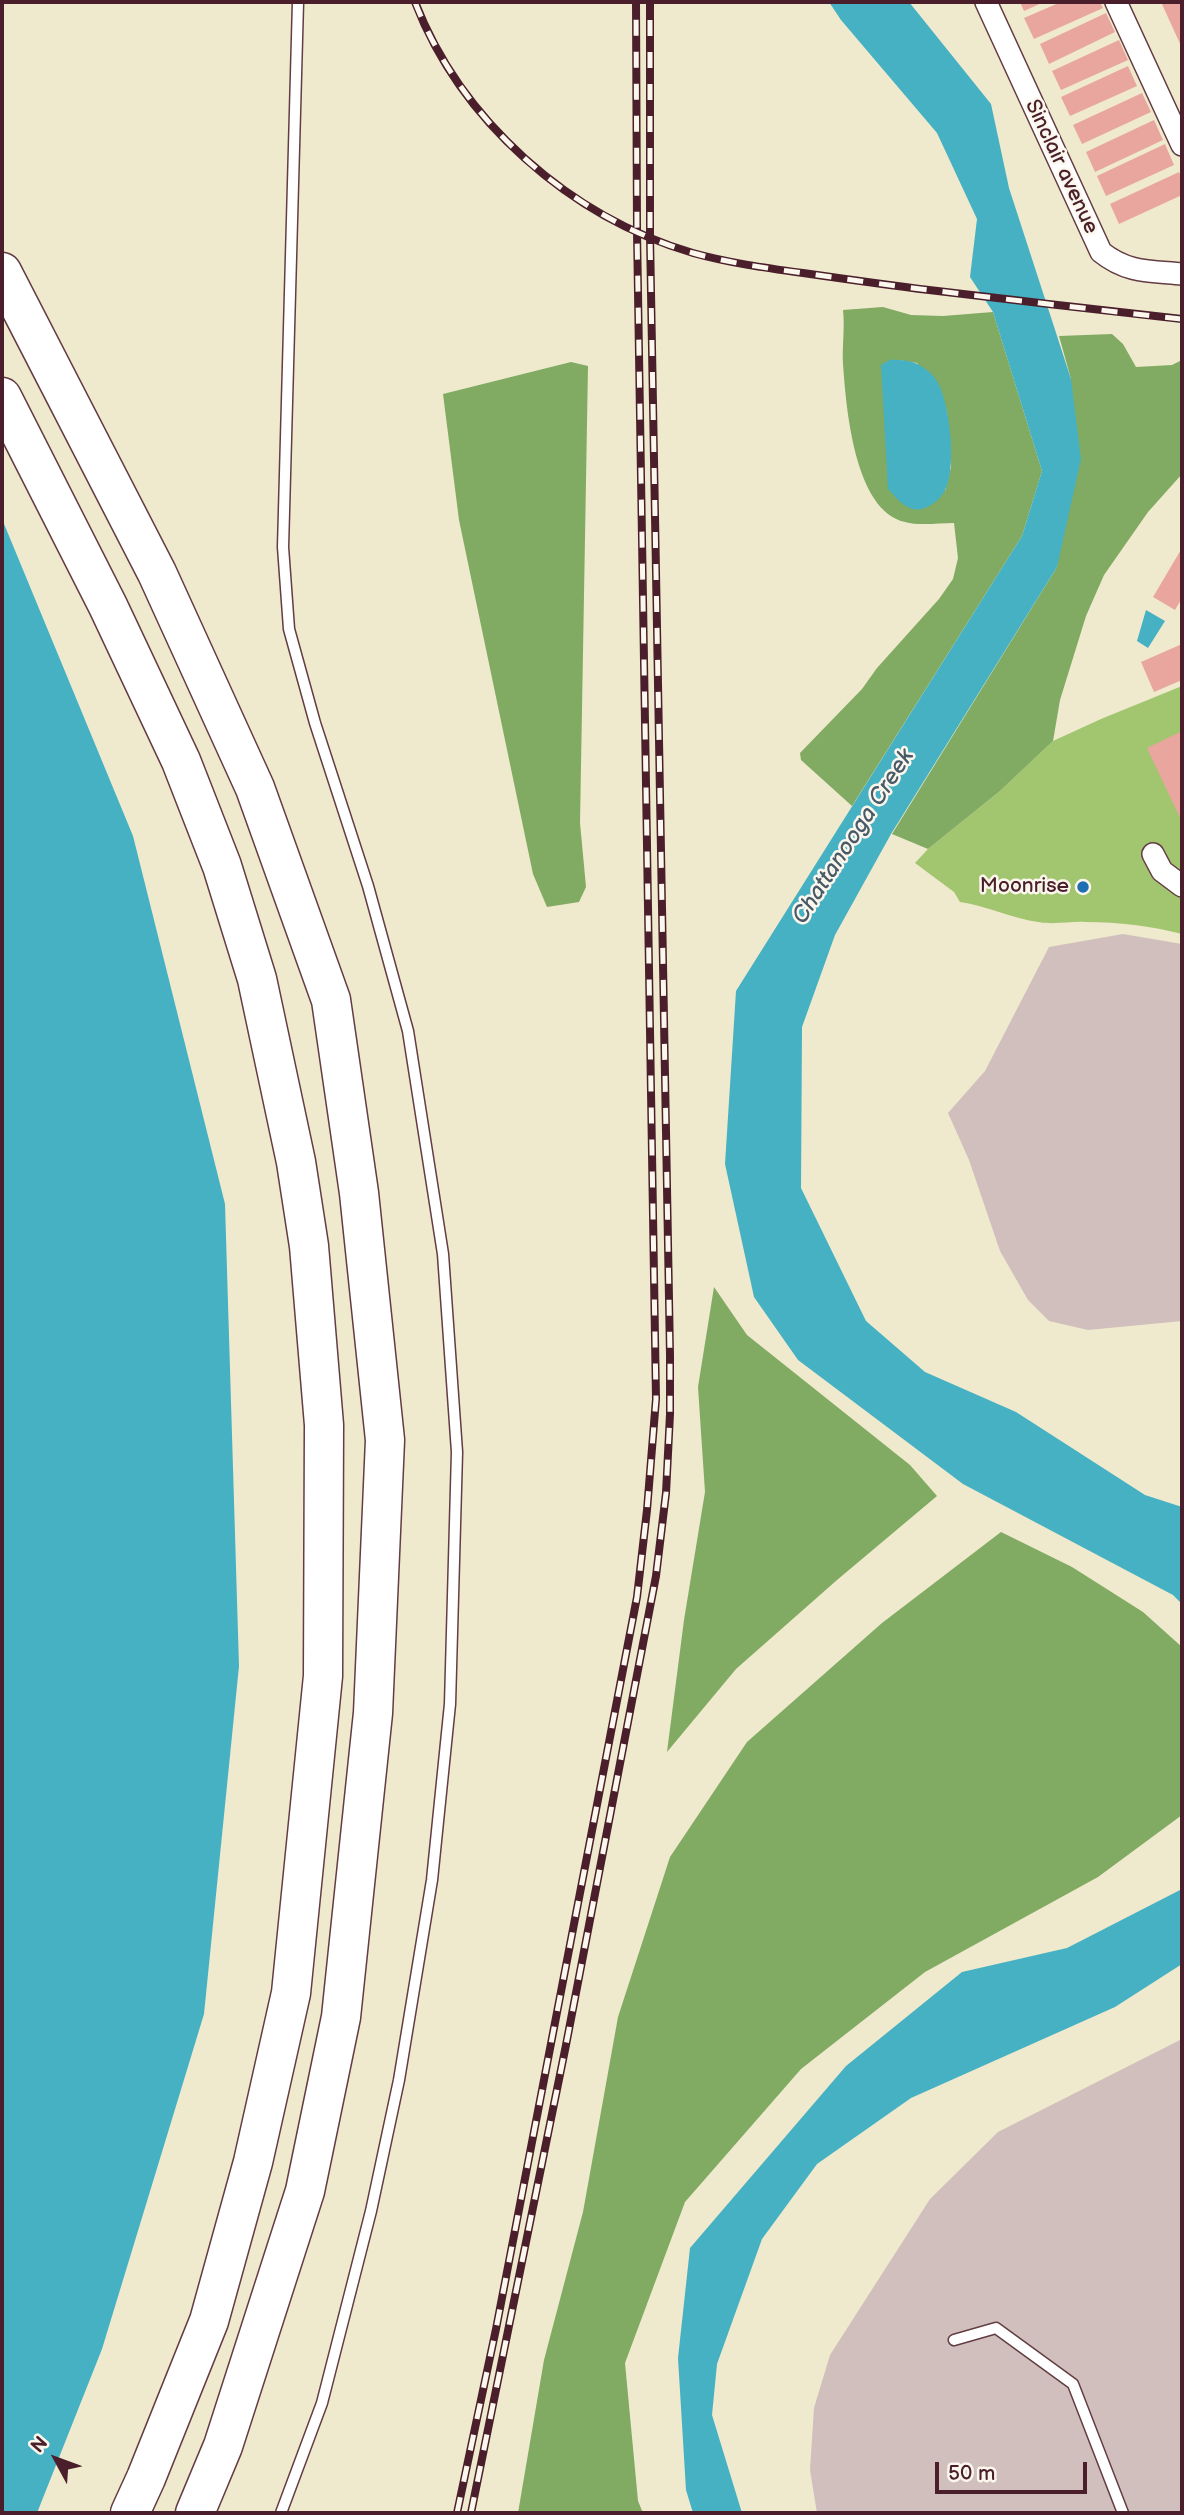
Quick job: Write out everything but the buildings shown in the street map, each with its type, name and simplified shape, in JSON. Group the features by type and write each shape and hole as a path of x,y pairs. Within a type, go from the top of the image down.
{"highway":[{"path":"2,271 157,573 255,788 331,1000 359,1193 384,1440 373,1713 341,2017 305,2191 223,2446 195,2513"},
{"path":"2,397 120,629 181,761 222,866 257,979 296,1162 309,1246 324,1425 323,1676 291,1993 253,2162 209,2321 130,2513"}],"street":[{"name":"Sinclair avenue","path":"986,2 1101,252 1131,270 1182,274"},
{"path":"1116,2 1182,145"},
{"path":"1153,854 1162,871 1182,886"}],"lane":[{"path":"281,2513 322,2403 371,2211 399,2080 430,1893 450,1704 457,1451 443,1255 408,1031 368,886 315,723 289,629 283,547 298,2"},
{"path":"954,2340 996,2328 1073,2384 1123,2513"}],"shaded area":[{"path":"1123,934 1182,944 1182,1321 1088,1330 1049,1321 1028,1300 1000,1251 969,1160 948,1113 985,1071 1049,947"},
{"path":"1182,2039 1182,2513 817,2513 810,2470 814,2408 830,2355 930,2199 998,2132"}],"green space":[{"path":"883,307 911,315 943,316 993,312 1042,471 1022,536 852,806 801,760 800,753 862,689 877,668 939,599 953,579 958,558 954,523 911,523 888,514 874,499 864,478 850,430 843,364 843,310","holes":["899,360 917,363 947,411 951,467 945,491"]},
{"path":"1112,334 1123,344 1136,367 1172,365 1182,360 1182,474 1148,512 1104,575 1086,616 1060,700 1053,741 1000,791 928,849 892,834 1057,567 1071,379 1059,336"},
{"path":"571,362 588,366 580,823 586,887 579,902 547,907 533,874 459,520 443,394"},
{"path":"1182,686 1182,934 1123,924 1044,923 1018,918 960,902 954,892 915,863 928,849 1000,791 1053,741"},
{"path":"714,1287 747,1335 910,1465 937,1496 736,1669 667,1752 684,1620 705,1492 698,1387"},
{"path":"1001,1532 1072,1567 1143,1612 1182,1647 1182,1815 1098,1877 925,1972 801,2069 685,2202 625,2363 638,2501 643,2513 518,2513 544,2360 583,2212 618,2017 670,1857 747,1742 882,1623"}],"water":[{"name":"Chattanooga Creek","path":"829,2 909,2 991,104 1009,188 1071,379 1081,459 1057,567 891,834 835,935 802,1027 801,1188 866,1321 925,1372 1016,1412 1145,1495 1182,1507 1182,1604 1173,1595 963,1484 798,1360 754,1297 725,1164 736,991 1022,536 1042,471 993,312 970,277 977,219 937,133 841,20"},
{"path":"890,360 903,360 925,368 940,386 948,416 951,468 948,482 938,499 917,510 899,501 888,489 881,365"},
{"path":"2,519 133,836 225,1204 239,1666 204,2014 102,2349 37,2513 2,2513"},
{"path":"1146,610 1165,621 1148,648 1137,641"},
{"path":"1182,1889 1182,1964 1115,2007 911,2098 817,2164 762,2239 717,2364 712,2415 742,2513 693,2513 686,2490 678,2358 690,2248 846,2066 962,1972 1067,1948"}],"railway":[{"path":"415,2 435,45 461,86 491,124 525,159 563,189 604,215 648,237 693,253 761,267 913,288 1182,319"},
{"path":"457,2513 496,2329 637,1597 656,1399 637,231 636,2"},
{"path":"471,2513 566,2045 656,1576 666,1493 670,1355 650,236 650,2"}],"place":[{"name":"Moonrise","path":"1083,887"}]}
